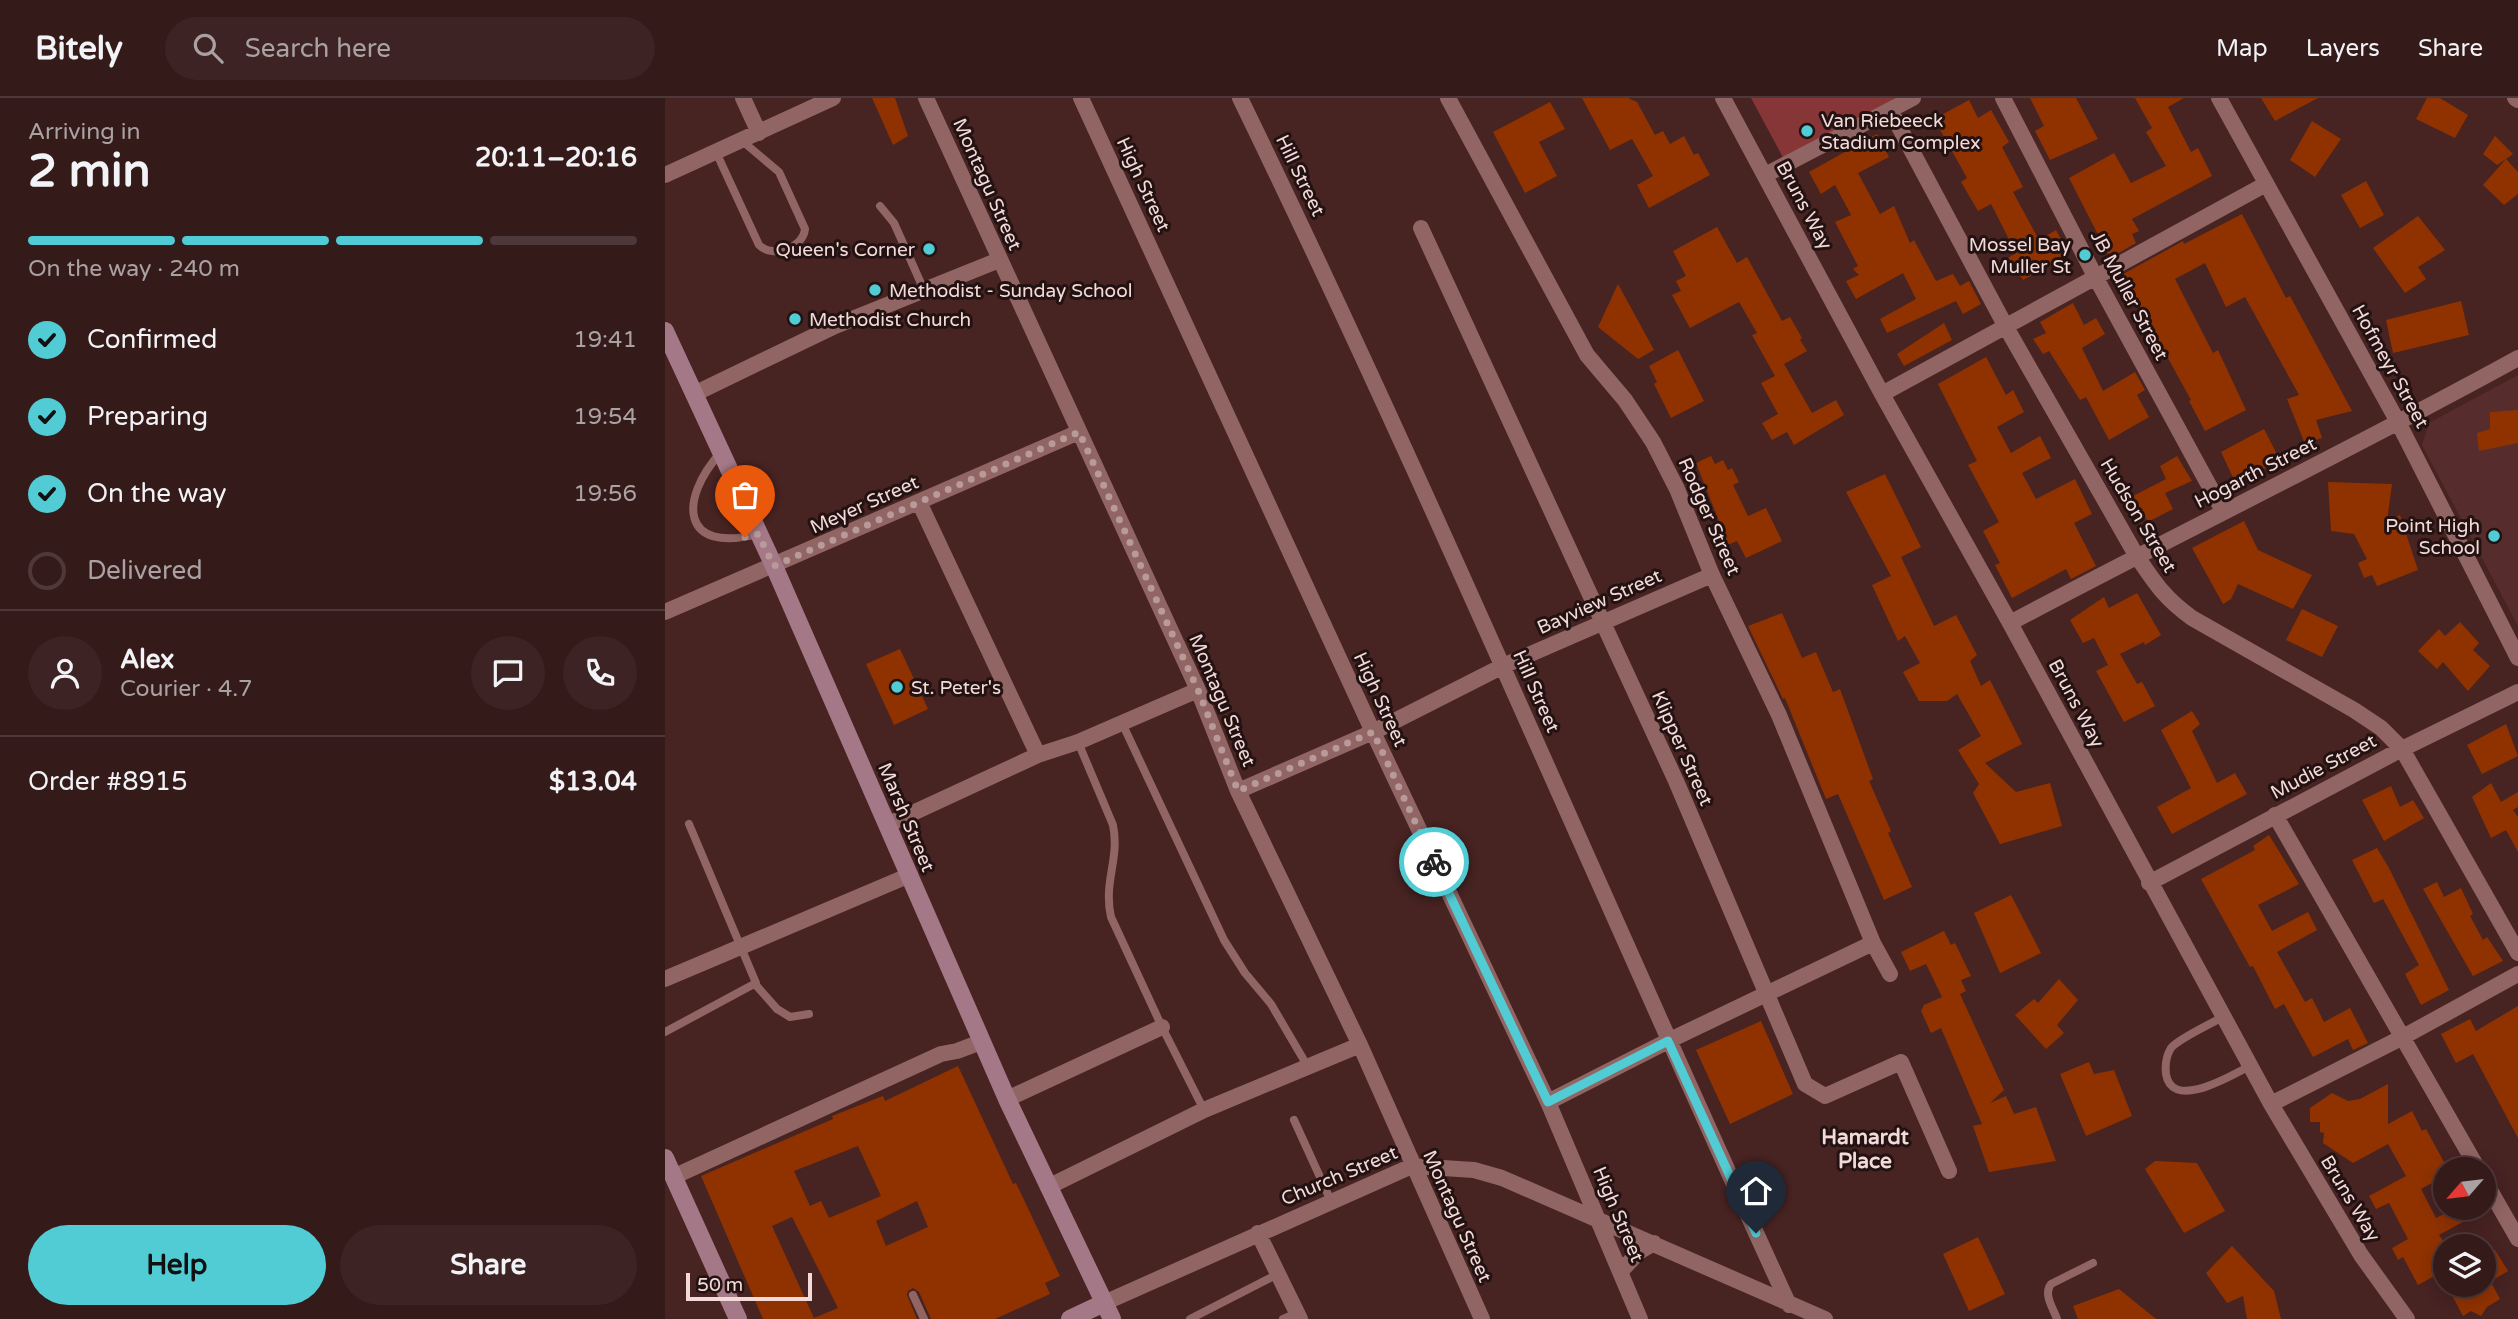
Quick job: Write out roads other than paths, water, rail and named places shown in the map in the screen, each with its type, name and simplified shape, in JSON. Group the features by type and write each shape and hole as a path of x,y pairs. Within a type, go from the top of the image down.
{"street":[{"path":"743,98 759,132"},
{"path":"665,175 833,98"},
{"name":"Montagu Street","path":"926,98 1198,690 1238,791 1360,1045 1482,1319"},
{"name":"High Street","path":"1081,98 1373,732 1548,1102 1640,1319"},
{"name":"Hill Street","path":"1240,98 1324,271 1789,1305"},
{"name":"Rodger Street","path":"1448,98 1587,355 1625,400 1653,442 1677,489 1712,575 1779,715 1873,943 1890,974"},
{"name":"Bruns Way","path":"1723,98 2271,1104 2361,1255 2407,1319"},
{"path":"1765,175 1913,98"},
{"name":"JB Muller Street","path":"2003,98 2096,278 2223,511"},
{"name":"Hofmeyr Street","path":"2219,98 2399,424 2518,658"},
{"name":"Hudson Street","path":"1890,110 2006,327 2136,555 2160,591 2170,603 2192,618 2354,710 2381,728 2402,749 2518,953"},
{"path":"1882,394 2266,184"},
{"name":"Klipper Street","path":"1421,228 1676,781 1805,1084 1825,1096 1901,1062 1949,1171"},
{"path":"694,394 835,326 999,260"},
{"name":"Marsh Street","path":"665,331 774,566 981,1042 1108,1311"},
{"name":"Hogarth Street","path":"2010,624 2136,555 2399,424 2518,358"},
{"name":"Meyer Street","path":"665,612 1079,432"},
{"path":"919,502 1038,755"},
{"name":"Bayview Street","path":"1238,791 1373,732 1503,666 1712,575"},
{"path":"888,824 1038,755 1078,742 1198,690"},
{"name":"Mudie Street","path":"2149,883 2402,749 2518,692"},
{"path":"2276,815 2471,1157"},
{"path":"665,979 910,875"},
{"path":"1548,1102 1873,943"},
{"path":"2271,1104 2403,1037 2518,974"},
{"path":"1007,1099 1162,1027"},
{"path":"673,1177 941,1054 981,1042"},
{"path":"1048,1187 1204,1110 1360,1045"},
{"path":"665,1158 738,1319"},
{"name":"Church Street","path":"1070,1319 1108,1311 1258,1233 1412,1166 1474,1170 1502,1178 1825,1319"},
{"path":"2496,1201 2518,1239"},
{"path":"1258,1233 1278,1274 1294,1317"},
{"path":"1621,1271 1639,1252 1654,1244"}],"lane":[{"path":"716,152 759,245 767,252 778,253 800,242 805,229 779,172 741,140"},
{"path":"880,206 894,223 924,290"},
{"path":"721,452 701,476 696,487 693,499 696,520 709,536 731,539 758,534"},
{"path":"1122,723 1224,940 1245,973 1271,1004 1308,1067"},
{"path":"1078,742 1113,825 1116,839 1108,884 1107,900 1111,917 1204,1110"},
{"path":"689,824 755,978 755,984 777,1009 789,1017 809,1014"},
{"path":"665,1032 755,984"},
{"path":"2223,1017 2172,1046 2165,1060 2166,1078 2173,1089 2186,1093 2250,1066"},
{"path":"1294,1120 1331,1201"},
{"path":"2057,1319 2047,1289 2051,1284 2093,1264"},
{"path":"1190,1319 1278,1274"},
{"path":"913,1295 924,1319"}],"place":[{"name":"Van Riebeeck Stadium Complex","path":"1807,131"},
{"name":"Queen's Corner","path":"929,249"},
{"name":"Mossel Bay Muller St","path":"2085,255"},
{"name":"Methodist - Sunday School","path":"875,290"},
{"name":"Methodist Church","path":"795,319"},
{"name":"Point High School","path":"2494,536"},
{"name":"St. Peter's","path":"897,687"}],"district":[{"name":"Hamardt Place","path":"1865,1149"}]}
